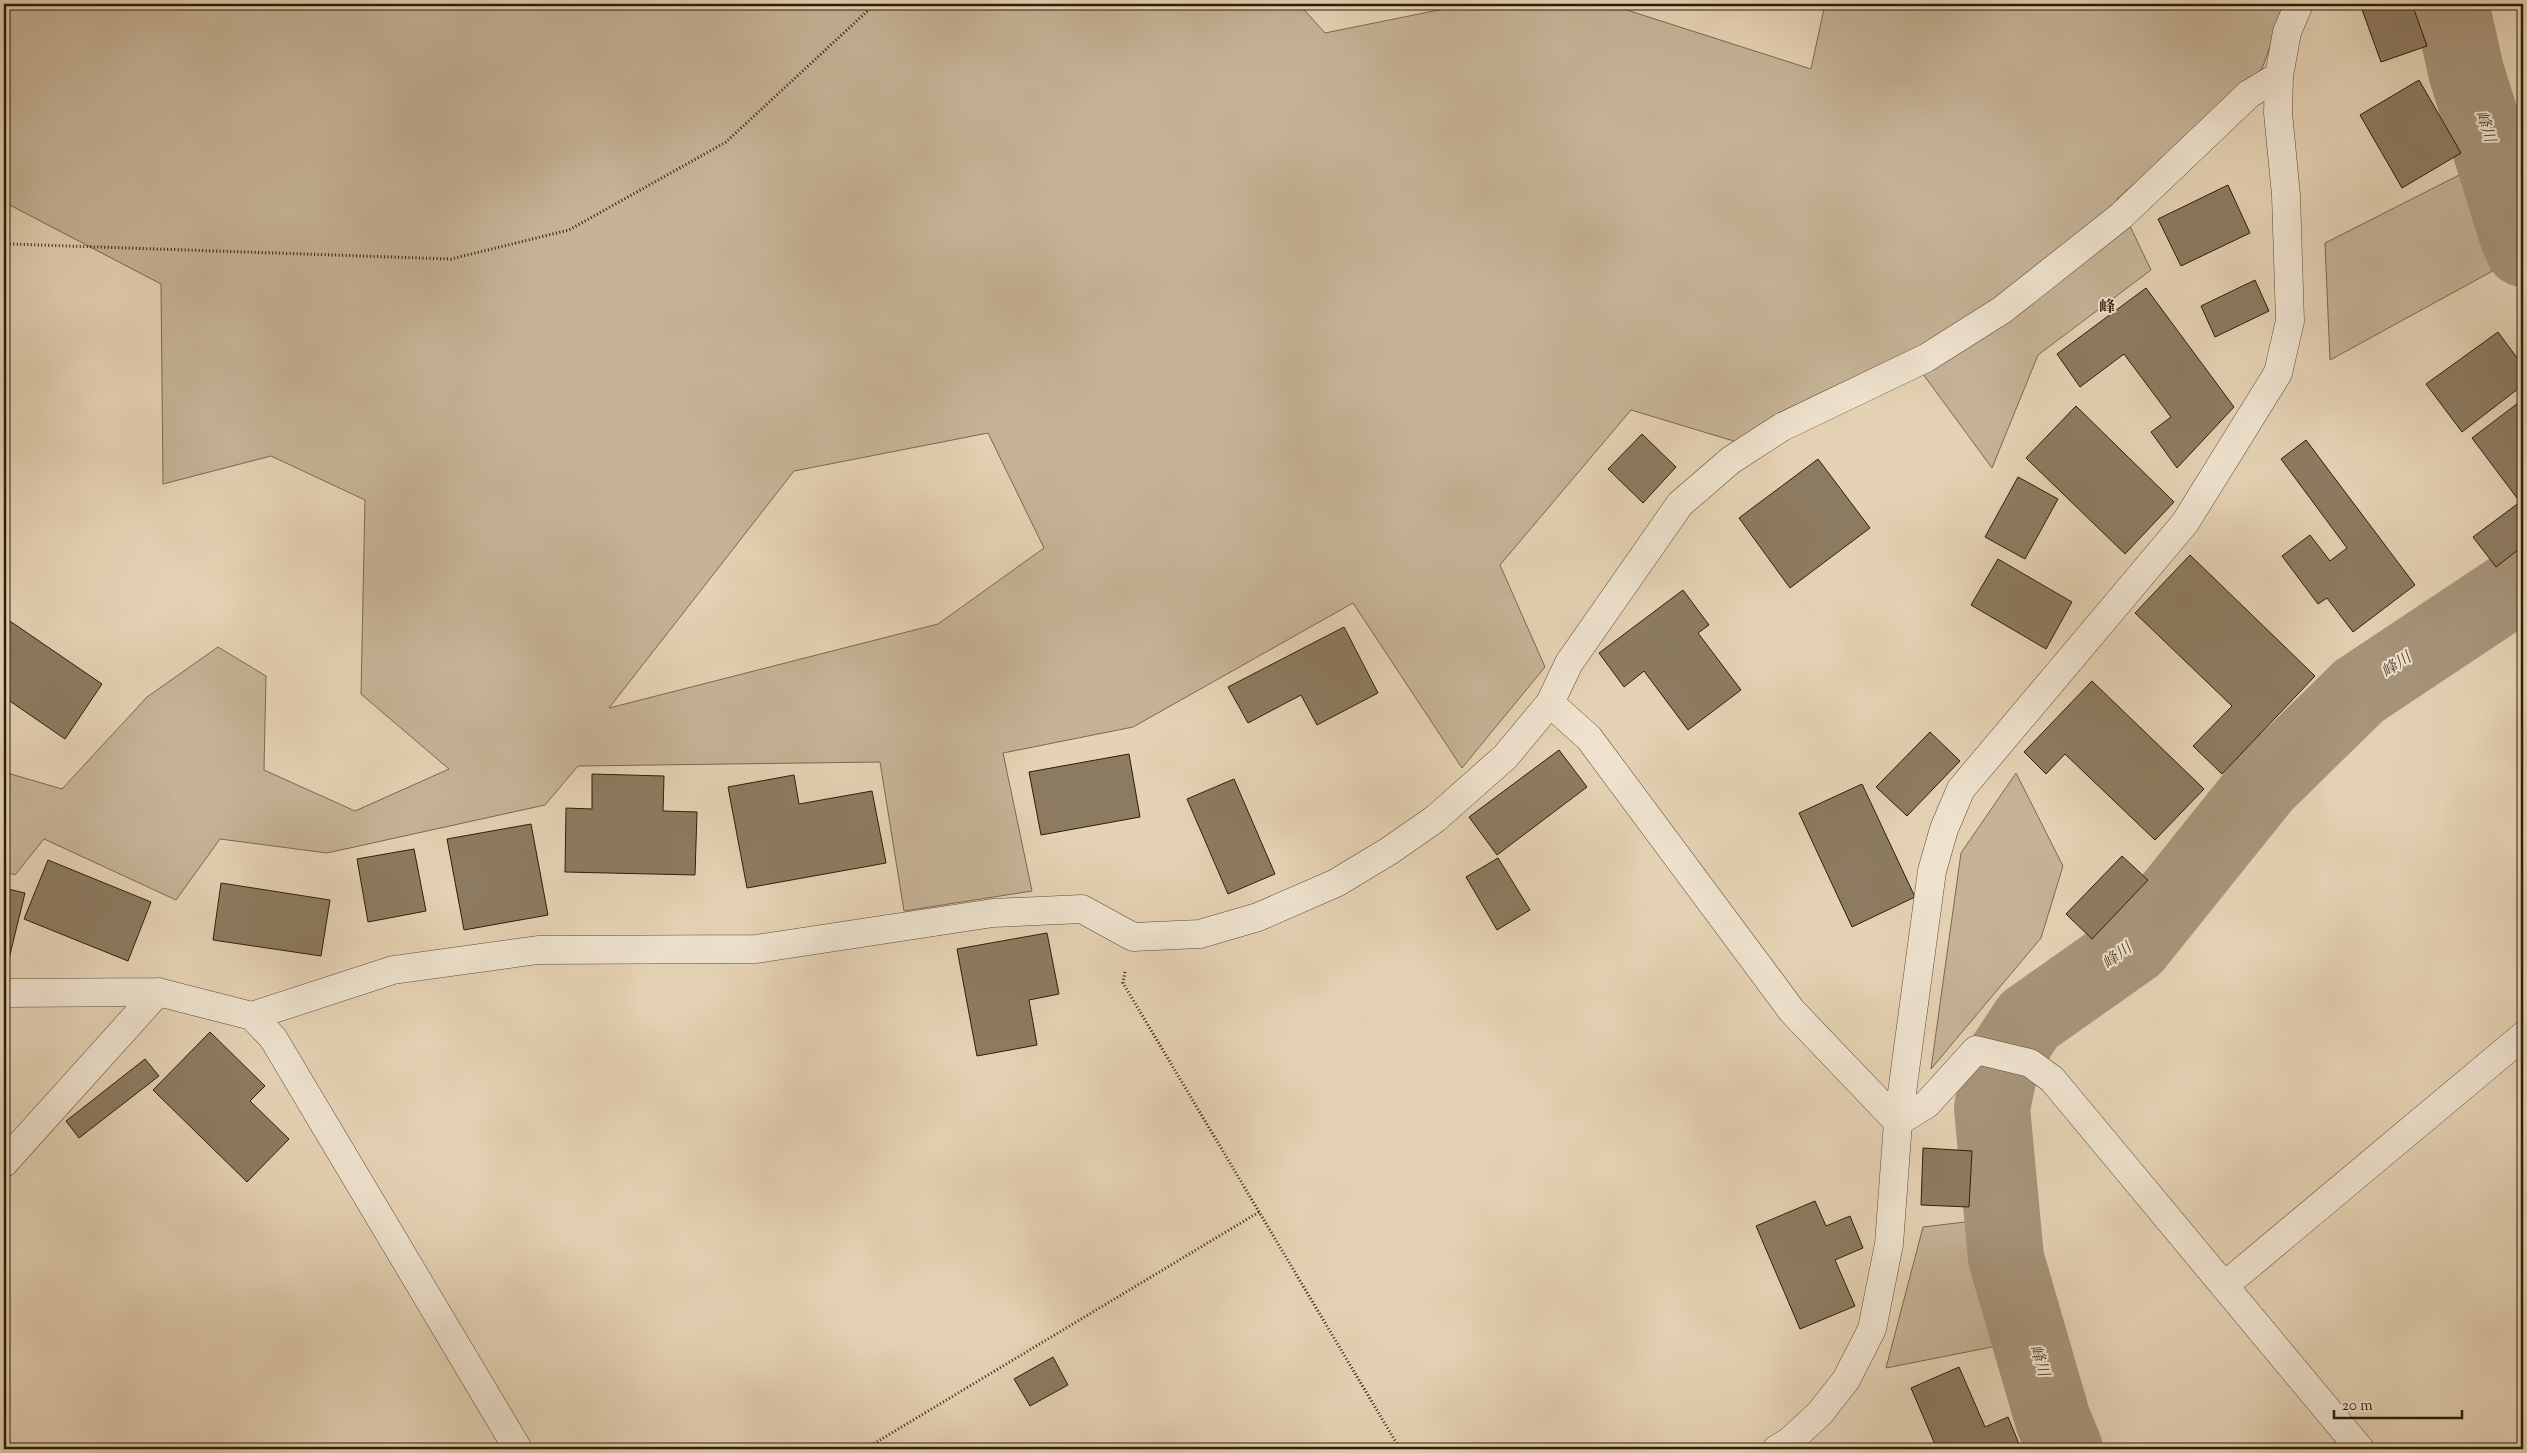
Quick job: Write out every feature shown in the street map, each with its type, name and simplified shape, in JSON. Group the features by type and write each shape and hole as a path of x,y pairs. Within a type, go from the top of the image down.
{"street":[{"path":"1787,1446 1820,1413 1846,1380 1872,1329 1889,1244 1898,1122 1932,871 1944,829 1962,789 2185,523 2278,373 2290,321 2286,195 2278,113 2279,76 2287,32 2299,4"},
{"path":"252,1016 393,970 538,950 756,949 993,913 1082,909 1133,937 1200,934 1258,917 1336,883 1389,851 1435,819 1505,757 1550,703 1569,663 1680,504 1731,460 1782,427 1926,358 2002,310 2121,216 2249,94 2279,76"},
{"path":"1550,703 1589,738 1792,1011 1898,1122"},
{"path":"4,1163 158,992"},
{"path":"4,993 158,992 252,1016 273,1038 518,1449"},
{"path":"2224,1286 2523,1036"},
{"path":"1898,1122 1926,1104 1976,1050 2030,1063 2052,1080 2360,1449"}],"path":[{"path":"4,240 10,244 451,259 569,230 726,142 875,4"},
{"path":"1133,937 1123,983 1400,1449"},
{"path":"864,1449 1259,1212"}],"shaded area":[{"path":"4,4 1299,4 1325,33 1468,4 1608,4 1811,69 1825,4 2285,4 2262,69 2117,199 2151,270 2038,355 1992,468 1909,355 1737,442 1631,410 1500,565 1545,667 1462,768 1353,603 1133,727 1003,753 1032,891 904,911 880,762 578,766 545,805 327,853 220,839 176,900 44,839 15,875 4,871 4,772 62,789 147,697 218,647 266,676 264,770 355,811 449,769 361,694 365,500 271,456 163,484 161,284 4,202","holes":["988,433 1044,548 938,624 609,708 794,471"]},
{"path":"2479,165 2509,262 2330,360 2325,243"},
{"path":"2016,773 2063,866 2041,938 1931,1069 1961,853"},
{"path":"1990,1219 2002,1345 1886,1368 1923,1227"}],"building":[{"path":"2360,4 2412,4 2427,46 2381,62"},
{"path":"2419,80 2461,153 2402,188 2360,115"},
{"path":"2228,185 2250,233 2181,266 2158,219"},
{"path":"2255,280 2269,311 2215,337 2201,306"},
{"path":"2146,288 2234,407 2177,468 2151,432 2171,417 2124,354 2080,387 2057,354"},
{"path":"2498,332 2523,366 2523,385 2462,432 2426,384"},
{"path":"2522,400 2523,546 2496,567 2473,537 2520,502 2472,438"},
{"path":"2076,406 2174,502 2125,554 2026,458"},
{"path":"1642,434 1676,467 1643,503 1608,469"},
{"path":"2306,440 2415,585 2353,632 2327,598 2318,604 2282,556 2310,535 2330,561 2347,548 2281,459"},
{"path":"1818,459 1870,528 1790,588 1739,518"},
{"path":"2018,477 2058,499 2025,559 1985,537"},
{"path":"2190,555 2315,676 2222,774 2193,746 2232,706 2135,613"},
{"path":"1998,559 2072,602 2046,649 1971,605"},
{"path":"1683,590 1709,625 1698,633 1741,690 1688,730 1644,671 1624,687 1599,653"},
{"path":"4,617 102,684 65,739 4,697"},
{"path":"1344,627 1378,693 1317,725 1301,695 1248,723 1228,687"},
{"path":"2092,681 2204,789 2155,840 2065,754 2046,774 2024,752"},
{"path":"1930,732 1960,761 1907,816 1876,787"},
{"path":"1559,750 1587,787 1497,855 1469,817"},
{"path":"1129,754 1140,817 1041,835 1029,772"},
{"path":"592,774 664,776 663,811 697,812 695,875 565,872 566,808 592,809"},
{"path":"794,775 799,804 872,791 886,863 747,888 728,787"},
{"path":"1234,779 1275,874 1228,894 1187,799"},
{"path":"1862,784 1915,897 1852,927 1799,813"},
{"path":"531,824 548,915 464,930 447,839"},
{"path":"414,849 426,911 368,922 357,859"},
{"path":"2122,856 2148,880 2092,939 2066,914"},
{"path":"1498,858 1530,910 1497,930 1466,877"},
{"path":"48,860 151,902 128,961 24,919"},
{"path":"221,883 330,900 321,956 213,940"},
{"path":"4,888 25,893 7,967 4,967"},
{"path":"1047,933 1059,994 1029,1000 1037,1045 977,1056 957,949"},
{"path":"210,1032 265,1086 250,1101 289,1139 247,1182 153,1090"},
{"path":"145,1059 159,1076 79,1138 66,1121"},
{"path":"1923,1148 1972,1151 1969,1207 1921,1205"},
{"path":"1815,1201 1826,1226 1850,1216 1863,1248 1835,1260 1855,1306 1800,1329 1756,1226"},
{"path":"1053,1357 1068,1385 1030,1406 1014,1379"},
{"path":"1959,1367 1985,1427 2008,1417 2021,1449 1937,1449 1911,1388"}],"waterway":[{"name":"峰川","path":"2451,4 2466,71 2523,249"},
{"name":"峰川","path":"2065,1449 2053,1420 2006,1258 1992,1108 2002,1061 2029,1020 2134,946 2264,784 2359,691 2523,582"}],"district":[{"name":"峰","path":"2107,308"}]}
